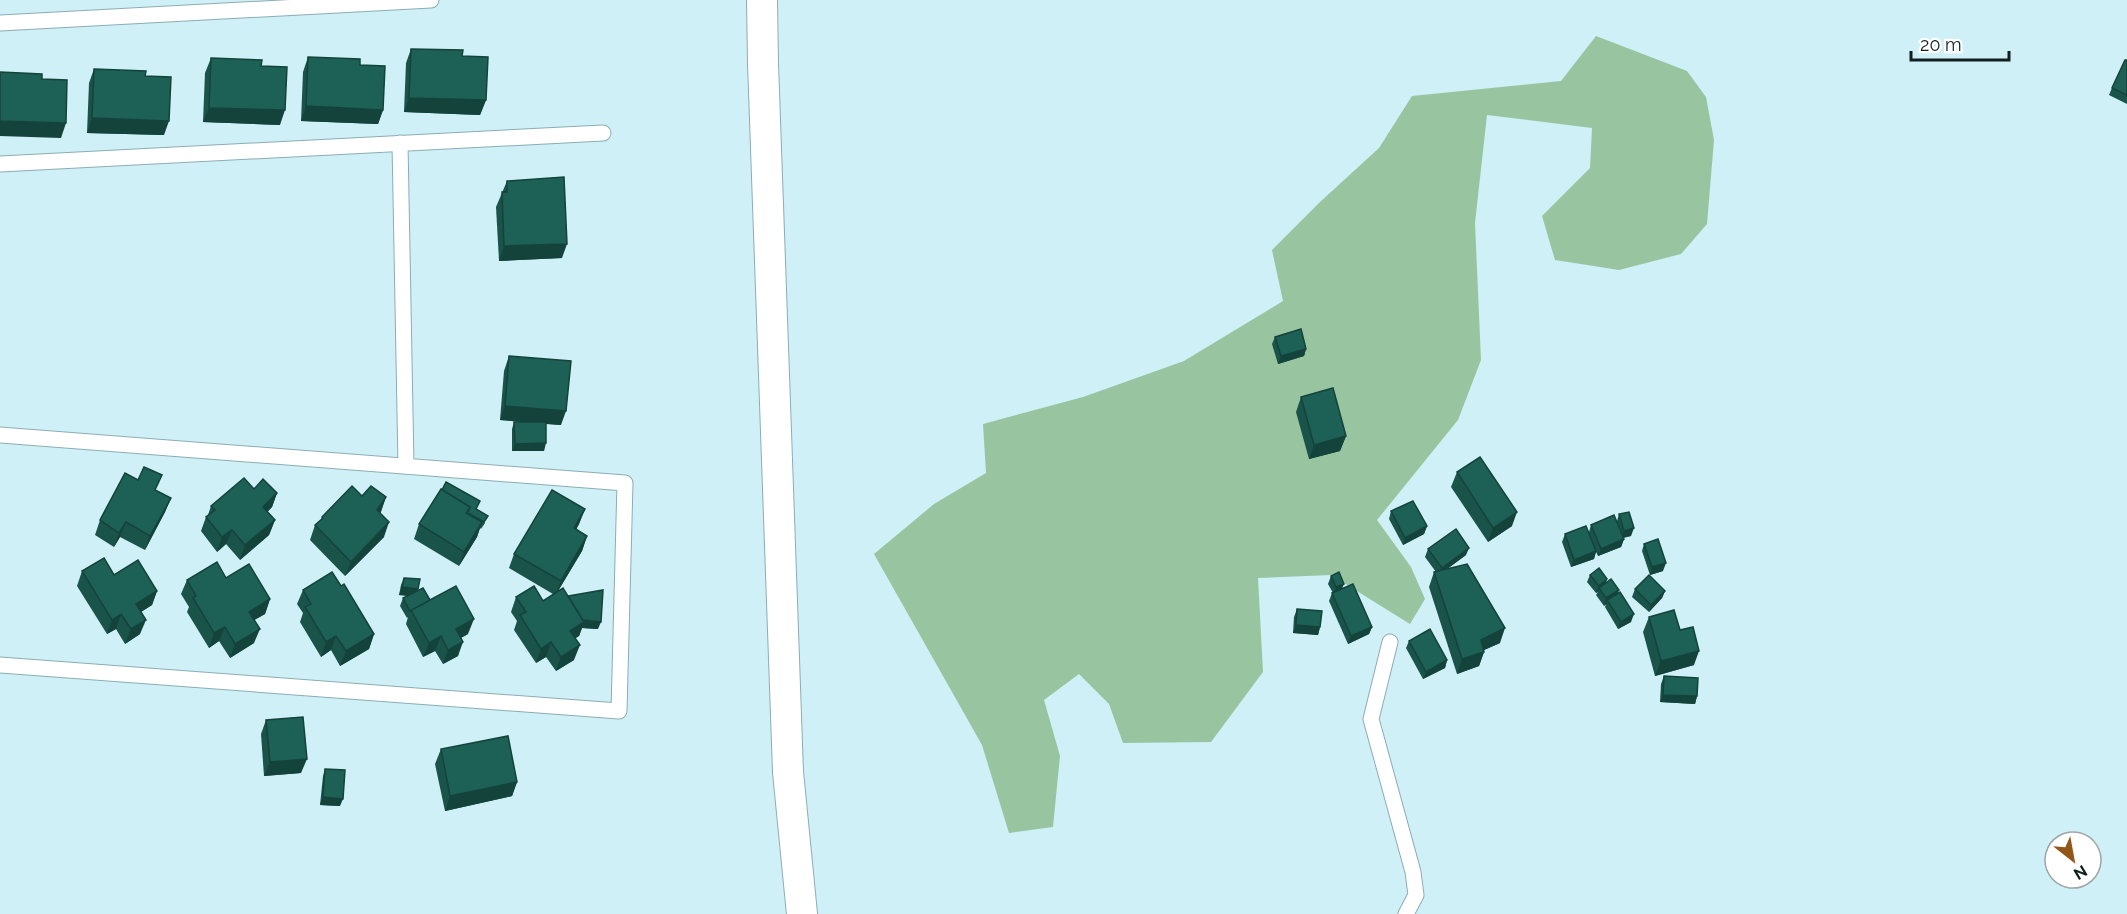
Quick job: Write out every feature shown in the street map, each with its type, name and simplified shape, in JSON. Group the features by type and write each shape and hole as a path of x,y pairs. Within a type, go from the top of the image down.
{"street":[{"path":"762,0 788,772 802,914"}],"lane":[{"path":"0,23 431,0"},
{"path":"0,164 603,133"},
{"path":"400,143 406,466"},
{"path":"0,435 625,483 619,711 0,665"},
{"path":"1390,642 1371,719 1413,872 1416,895 1406,914"}],"green space":[{"path":"1596,36 1687,71 1706,97 1714,140 1707,224 1681,254 1619,270 1555,260 1542,216 1590,168 1592,128 1487,115 1475,223 1481,360 1458,420 1377,520 1411,567 1425,599 1410,624 1331,575 1258,578 1263,672 1211,742 1123,743 1109,704 1079,674 1044,700 1060,756 1053,827 1009,833 982,745 874,554 934,504 986,473 983,424 1083,397 1184,361 1283,301 1272,250 1379,148 1412,96 1561,81"}],"building":[{"path":"411,49 463,50 462,56 488,57 486,100 409,98"},
{"path":"308,57 360,59 360,65 385,66 383,110 306,106"},
{"path":"211,58 262,60 261,66 287,67 285,110 209,108"},
{"path":"2127,60 2127,95 2112,88"},
{"path":"94,69 146,71 145,76 171,77 169,121 92,118"},
{"path":"0,72 42,74 42,79 67,80 66,123 0,121"},
{"path":"564,177 567,244 504,246 502,192 507,192 507,181"},
{"path":"1301,329 1306,349 1281,356 1275,337"},
{"path":"509,356 571,361 566,411 505,406"},
{"path":"1333,388 1346,436 1314,445 1301,397"},
{"path":"514,422 546,422 546,443 515,444"},
{"path":"1480,457 1517,512 1493,528 1457,472"},
{"path":"144,467 162,475 155,490 171,498 150,536 126,522 119,533 100,520 125,473 138,480"},
{"path":"244,478 254,489 263,479 277,493 263,507 275,520 245,545 232,530 222,537 206,517 215,510 211,506"},
{"path":"446,482 480,501 476,509 488,516 484,522 468,513 470,507 442,490"},
{"path":"352,486 362,496 371,486 386,497 377,510 389,522 351,562 315,525"},
{"path":"441,489 470,507 466,513 482,522 464,552 419,524"},
{"path":"552,490 585,509 574,528 587,536 561,581 514,554"},
{"path":"1413,501 1427,526 1405,538 1391,511"},
{"path":"1629,512 1634,528 1624,531 1619,514"},
{"path":"1614,515 1624,539 1601,549 1591,525"},
{"path":"1586,526 1596,551 1574,560 1565,534"},
{"path":"1456,529 1469,548 1442,568 1428,549"},
{"path":"1658,539 1666,563 1652,567 1644,544"},
{"path":"104,558 114,575 138,560 157,591 136,604 146,620 131,629 121,614 112,620 82,571"},
{"path":"217,562 226,578 249,564 270,599 249,612 260,629 235,644 225,627 214,633 193,598 196,596 187,580"},
{"path":"1467,564 1505,628 1481,640 1484,652 1462,659 1434,572"},
{"path":"1599,568 1607,579 1599,586 1590,575"},
{"path":"332,572 341,586 344,584 374,634 346,651 336,636 326,642 305,607 311,604 303,590"},
{"path":"1339,572 1344,584 1336,587 1331,576"},
{"path":"1649,575 1665,591 1651,605 1635,589"},
{"path":"404,578 420,579 418,589 402,587"},
{"path":"1611,579 1619,590 1606,598 1599,588"},
{"path":"1353,584 1372,627 1351,636 1332,593"},
{"path":"456,586 474,619 456,629 463,642 448,650 441,636 429,643 411,610"},
{"path":"534,586 543,601 563,588 584,622 570,631 580,645 561,657 551,642 541,649 520,615 526,612 516,597"},
{"path":"423,588 430,600 410,611 403,598"},
{"path":"603,590 601,622 583,620 568,596"},
{"path":"1620,592 1634,614 1621,622 1607,600"},
{"path":"1297,609 1322,611 1320,627 1296,625"},
{"path":"1674,610 1680,630 1693,627 1699,651 1661,661 1649,617"},
{"path":"1430,629 1447,660 1426,672 1409,641"},
{"path":"1664,676 1698,678 1697,696 1663,695"},
{"path":"303,717 307,759 270,762 266,720"},
{"path":"508,736 517,782 450,796 441,749"},
{"path":"325,769 345,770 343,799 323,797"}]}
